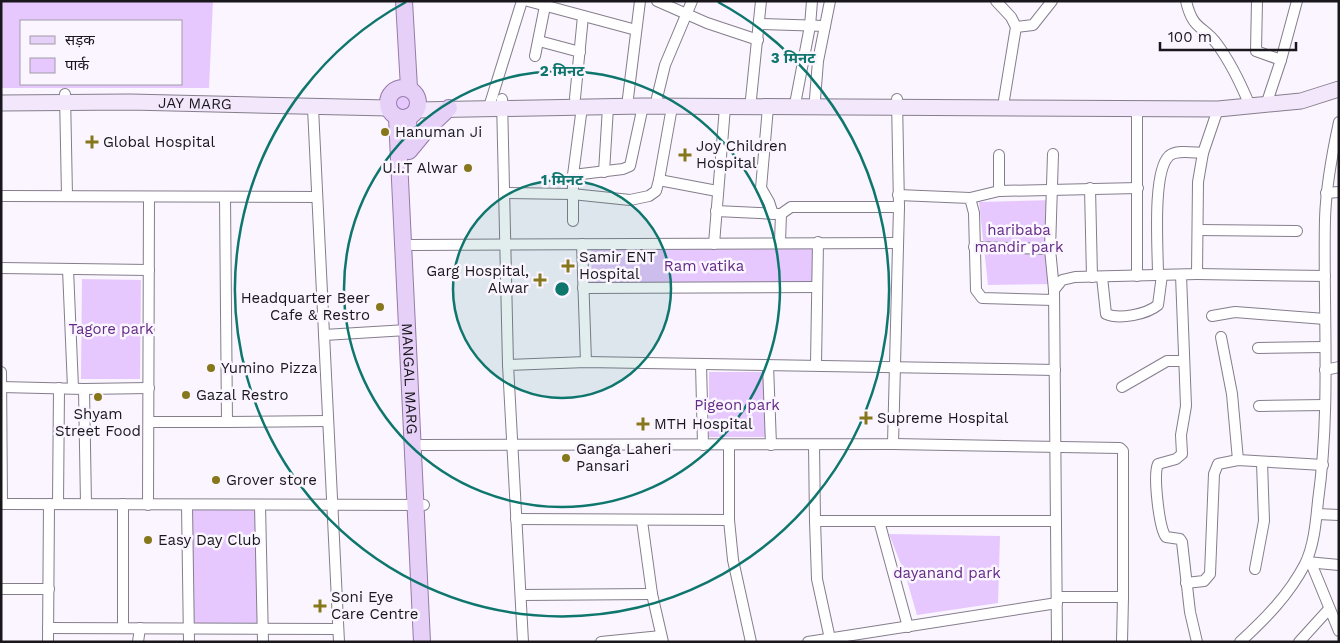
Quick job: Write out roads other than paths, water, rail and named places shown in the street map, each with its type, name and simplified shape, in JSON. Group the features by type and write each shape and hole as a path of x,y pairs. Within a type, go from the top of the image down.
{"main road":[{"name":"MANGAL MARG","path":"394,1 403,103 420,505 430,642"},
{"name":"MANGAL MARG","path":"404,1 403,103 410,151 412,330 422,445 420,505 422,642"},
{"path":"403,103 579,102 628,98 815,99 897,103 1218,109 1301,101 1339,89"},
{"name":"JAY MARG","path":"1,94 313,108 403,103"},
{"name":"JAY MARG","path":"1,103 66,98 403,103"},
{"path":"579,102 608,107 725,108 1004,100 1217,101 1242,106"},
{"path":"403,103 449,108 496,103"},
{"path":"410,151 428,128 449,108"}],"street":[{"path":"522,1 496,103 504,193 508,366 523,642"},
{"path":"528,1 545,4 636,30"},
{"path":"570,12 572,1"},
{"path":"628,98 640,1"},
{"path":"657,1 686,12 707,23 758,40"},
{"path":"657,98 663,70 692,1"},
{"path":"752,99 761,1"},
{"path":"796,99 810,26 812,1"},
{"path":"815,99 818,61 830,1"},
{"path":"1016,27 1033,25 1052,1"},
{"path":"1186,1 1194,23 1214,40 1242,87 1242,106"},
{"path":"1257,1 1256,51 1281,60"},
{"path":"1266,105 1281,60 1297,1"},
{"path":"998,2 1011,17 1016,27 1004,100"},
{"path":"535,56 545,4"},
{"path":"573,221 572,194 583,16"},
{"path":"760,24 825,26"},
{"path":"539,41 580,52"},
{"path":"66,98 66,196"},
{"path":"893,444 898,243 897,103"},
{"path":"573,174 604,172 624,169 630,166 643,106"},
{"path":"604,172 608,107"},
{"path":"504,193 572,194 630,200 649,196 656,191 659,180 672,107"},
{"path":"768,107 761,188 777,214 780,242"},
{"path":"313,108 338,642"},
{"path":"714,244 725,108"},
{"path":"1137,276 1138,108"},
{"path":"1197,274 1197,198 1204,153 1218,109"},
{"path":"1240,642 1277,605 1309,563 1323,465 1326,193 1330,162 1339,122"},
{"path":"1090,188 1097,277 1106,314 1117,317 1143,312 1158,305 1160,275 1158,195 1165,162 1175,152 1204,153"},
{"path":"1053,154 1050,189 1050,249 1054,295 1057,642"},
{"path":"999,155 999,191"},
{"path":"659,180 717,192"},
{"path":"898,195 970,198 999,191 1138,188"},
{"path":"1326,193 1339,192"},
{"path":"1,196 317,197"},
{"path":"148,504 149,197"},
{"path":"226,197 227,422"},
{"path":"970,198 974,213 976,290 982,298 1054,295"},
{"path":"716,211 777,214 800,206 898,207"},
{"path":"1198,230 1298,231"},
{"path":"816,364 818,242"},
{"path":"412,244 898,243"},
{"path":"582,244 586,362"},
{"path":"974,247 1050,249"},
{"path":"1,268 149,270"},
{"path":"68,269 73,388"},
{"path":"1054,295 1062,280 1097,277 1197,274 1325,276"},
{"path":"1181,275 1186,406 1181,435 1182,454 1176,459 1158,464 1156,476 1161,529 1166,537 1180,539 1182,542 1191,622 1197,642"},
{"path":"583,288 817,287"},
{"path":"1212,316 1236,312 1326,319"},
{"path":"324,335 412,330"},
{"path":"1221,337 1232,394 1238,460"},
{"path":"1258,348 1325,347"},
{"path":"1122,387 1167,361 1184,362"},
{"path":"508,366 586,362 816,364 1055,370"},
{"path":"700,364 703,445"},
{"path":"768,365 772,445"},
{"path":"1325,370 1339,367"},
{"path":"1,372 2,504 420,505"},
{"path":"1,387 149,388"},
{"path":"48,642 59,388"},
{"path":"84,388 86,504"},
{"path":"1258,406 1325,405"},
{"path":"148,422 328,421"},
{"path":"422,445 893,444 1120,448 1123,451 1122,642"},
{"path":"729,445 729,520 735,572 750,642"},
{"path":"814,445 817,579 830,639"},
{"path":"1186,583 1200,582 1208,578 1215,468 1223,462 1238,460 1323,465"},
{"path":"1255,568 1264,521 1262,462"},
{"path":"123,504 123,628"},
{"path":"187,504 189,642"},
{"path":"260,505 263,642"},
{"path":"1317,514 1339,515"},
{"path":"516,519 729,520"},
{"path":"601,642 662,639 652,594 642,520"},
{"path":"815,521 1056,521"},
{"path":"879,521 908,627"},
{"path":"1309,563 1339,565"},
{"path":"1309,563 1328,610 1339,631"},
{"path":"1,589 49,589"},
{"path":"521,595 652,594"},
{"path":"808,642 908,627 1057,600 1123,597"},
{"path":"1299,642 1328,610"},
{"path":"48,628 263,627 338,629"},
{"path":"138,642 140,628"}],"place":[{"name":"Hanuman Ji","path":"385,132"},
{"name":"Global Hospital","path":"92,142"},
{"name":"Joy Children Hospital","path":"685,155"},
{"name":"U.I.T Alwar","path":"468,168"},
{"name":"Samir ENT Hospital","path":"568,266"},
{"name":"Garg Hospital, Alwar","path":"540,280"},
{"name":"Headquarter Beer Cafe & Restro","path":"380,307"},
{"name":"Yumino Pizza","path":"211,368"},
{"name":"Gazal Restro","path":"186,395"},
{"name":"Shyam Street Food","path":"98,397"},
{"name":"Supreme Hospital","path":"866,418"},
{"name":"MTH Hospital","path":"643,424"},
{"name":"Ganga Laheri Pansari","path":"566,458"},
{"name":"Grover store","path":"216,480"},
{"name":"Easy Day Club","path":"148,540"},
{"name":"Soni Eye Care Centre","path":"320,606"}],"park label":[{"name":"haribaba mandir park","path":"1019,238"},
{"name":"Ram vatika","path":"704,266"},
{"name":"Tagore park","path":"111,329"},
{"name":"Pigeon park","path":"737,405"},
{"name":"dayanand park","path":"947,573"}]}
